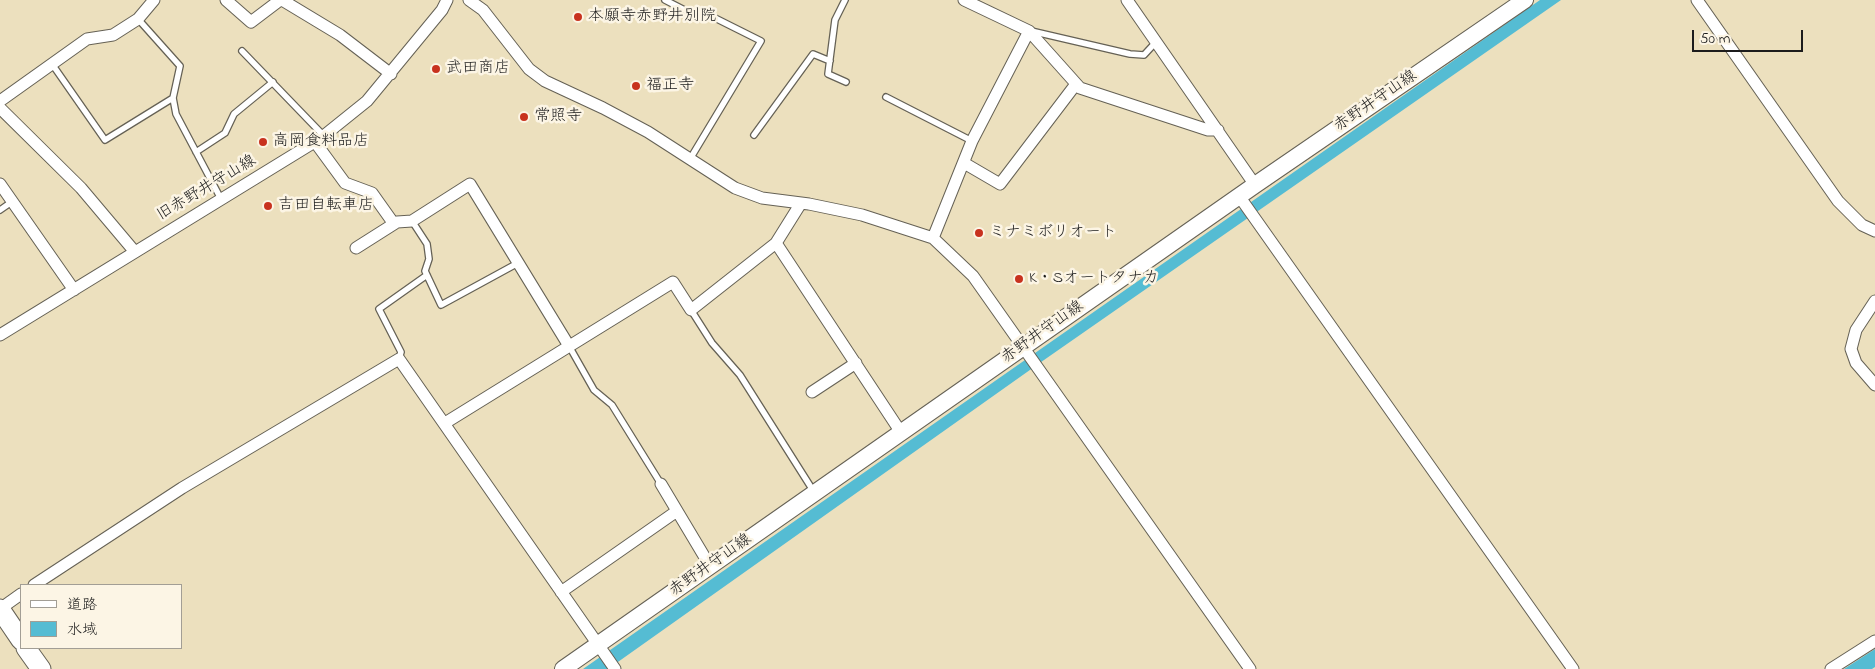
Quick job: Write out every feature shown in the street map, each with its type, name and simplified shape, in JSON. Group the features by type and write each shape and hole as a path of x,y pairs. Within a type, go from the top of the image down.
{"main road":[{"name":"赤野井守山線","path":"563,669 902,434 1024,346 1255,185 1525,0"},
{"path":"0,609 20,639"},
{"path":"27,649 40,669"}],"street":[{"path":"0,101 87,39 113,35 138,19 154,0"},
{"path":"226,0 251,22 281,0 340,35 391,74"},
{"name":"旧赤野井守山線","path":"0,335 320,139 367,101 391,74 448,0"},
{"path":"469,0 483,10 528,69 545,81 603,108 744,191 762,198 801,203 862,215 933,238 973,276 1250,669"},
{"path":"964,0 1029,31 1080,88 1132,107 1208,130 1218,130"},
{"path":"1127,0 1255,185"},
{"path":"1697,0 1838,201 1862,225 1875,231"},
{"path":"933,238 972,141 1029,31"},
{"path":"964,163 1000,184 1076,84"},
{"path":"0,108 81,188 135,252"},
{"path":"320,139 346,183 372,193 394,224"},
{"path":"0,184 74,290"},
{"path":"356,248 394,224 412,222 470,184 568,346"},
{"path":"1240,196 1573,669"},
{"path":"444,423 673,282 691,310 776,243 801,203"},
{"path":"776,243 902,434"},
{"path":"1875,301 1856,330 1851,349 1856,362 1875,385"},
{"path":"36,584 182,488 399,359 615,669"},
{"path":"812,392 856,364"},
{"path":"661,484 710,566"},
{"path":"561,592 677,511"},
{"path":"0,609 20,595"},
{"path":"1831,669 1875,641"}],"lane":[{"path":"664,0 702,19 711,16 761,41 690,158"},
{"path":"845,0 835,20 828,74 846,82"},
{"path":"138,19 180,66 173,98 176,114 221,199"},
{"path":"1029,31 1130,54 1144,55 1156,42"},
{"path":"242,51 273,82 320,139"},
{"path":"754,135 813,54 830,61"},
{"path":"52,64 106,140 173,98"},
{"path":"196,152 225,133 234,114 273,82"},
{"path":"886,97 972,141"},
{"path":"0,210 13,201"},
{"path":"412,222 427,244 429,259 425,271 440,305 518,263"},
{"path":"399,359 401,352 378,310 426,275"},
{"path":"691,310 712,343 740,375 814,494"},
{"path":"568,346 594,390 612,405 661,484"}],"water":[{"path":"1540,0 1561,0 1044,360 608,669 583,669"},
{"path":"1875,649 1875,667 1872,669 1844,669"}],"place":[{"name":"本願寺赤野井別院","path":"578,17"},
{"name":"武田商店","path":"436,69"},
{"name":"福正寺","path":"636,86"},
{"name":"常照寺","path":"524,117"},
{"name":"高岡食料品店","path":"263,142"},
{"name":"吉田自転車店","path":"268,206"},
{"name":"ミナミボリオート","path":"979,233"},
{"name":"K・Sオートタナカ","path":"1019,279"}]}
